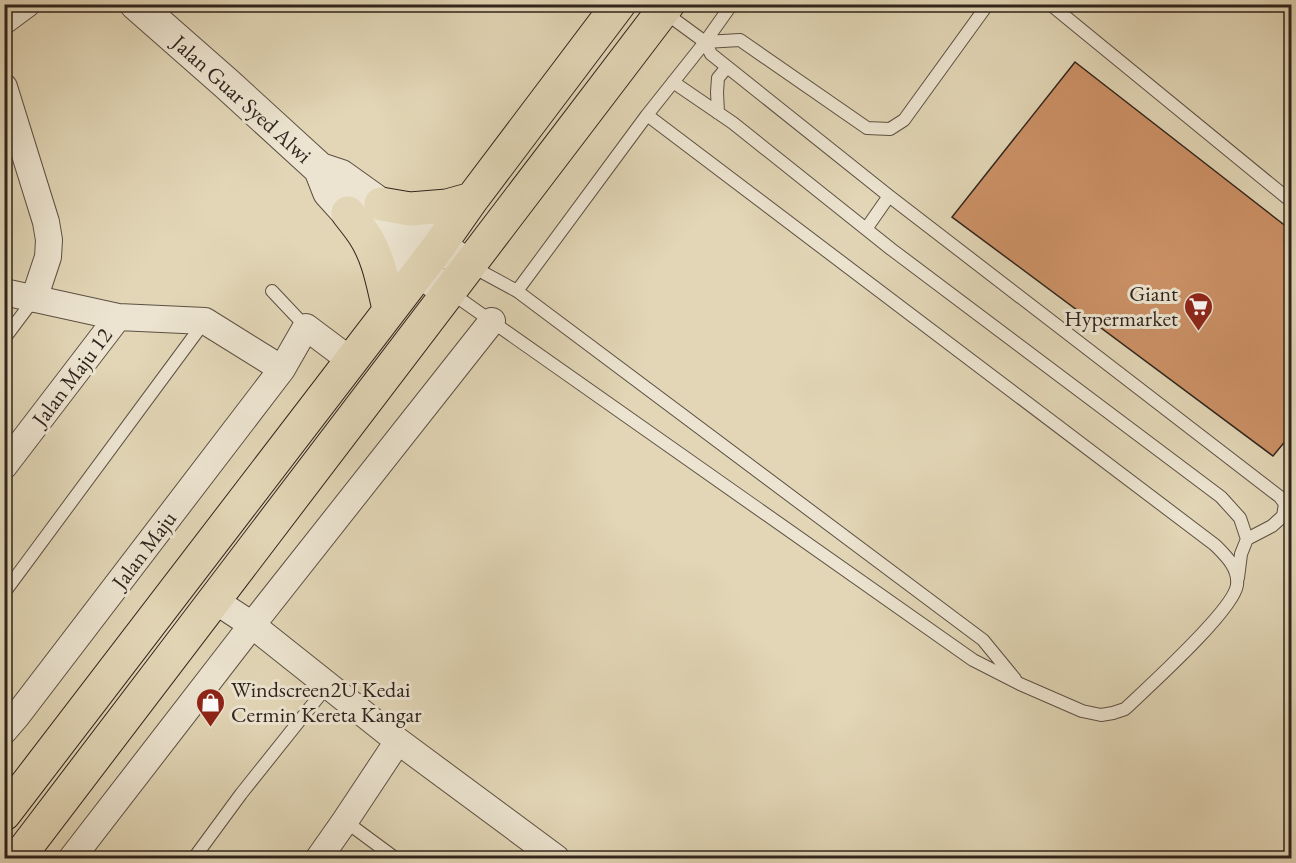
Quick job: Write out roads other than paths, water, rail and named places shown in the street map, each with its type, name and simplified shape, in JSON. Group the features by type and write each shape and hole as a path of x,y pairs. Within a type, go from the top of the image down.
{"main road":[{"path":"4,814 439,246 619,4"},
{"path":"18,858 665,8"},
{"path":"381,204 411,209 447,206 472,199"},
{"path":"348,213 374,253 389,309"}],"street":[{"path":"4,21 27,4"},
{"name":"Jalan Guar Syed Alwi","path":"136,4 320,169 341,176 469,265"},
{"path":"4,87 46,222 49,240 48,257 34,299"},
{"name":"Jalan Guar Syed Alwi","path":"320,169 329,192 348,213 418,272 449,291"},
{"path":"4,292 118,317 206,321 282,369"},
{"name":"Jalan Maju 12","path":"4,466 118,317"},
{"path":"72,858 492,321"},
{"path":"306,327 350,360"},
{"name":"Jalan Maju","path":"8,719 282,369 306,327"},
{"path":"214,600 252,625 398,741 556,858"},
{"path":"319,858 398,741"}],"lane":[{"path":"518,291 732,4"},
{"path":"705,42 740,40 867,128 890,129 904,120 988,4"},
{"path":"1050,4 1292,202"},
{"path":"665,8 705,42 711,54 889,196 1280,497 1286,504 1283,516 1272,526 1247,538"},
{"path":"718,113 718,78 727,67"},
{"path":"449,291 972,660 1082,711 1101,715 1125,709 1211,625 1232,599 1237,585 1241,554 1247,538 1240,518 1221,497 866,229 733,123 674,82"},
{"path":"647,116 1215,545 1228,558 1236,571 1237,585"},
{"path":"866,229 889,196"},
{"path":"469,265 518,291 983,640 1020,684"},
{"path":"272,291 306,327"},
{"path":"4,339 34,299"},
{"path":"4,593 206,321"},
{"path":"194,858 241,794 328,685"},
{"path":"345,821 395,858"}],"place":[{"name":"Giant Hypermarket","path":"1199,332"},
{"name":"Windscreen2U Kedai Cermin Kereta Kangar","path":"210,728"}]}
